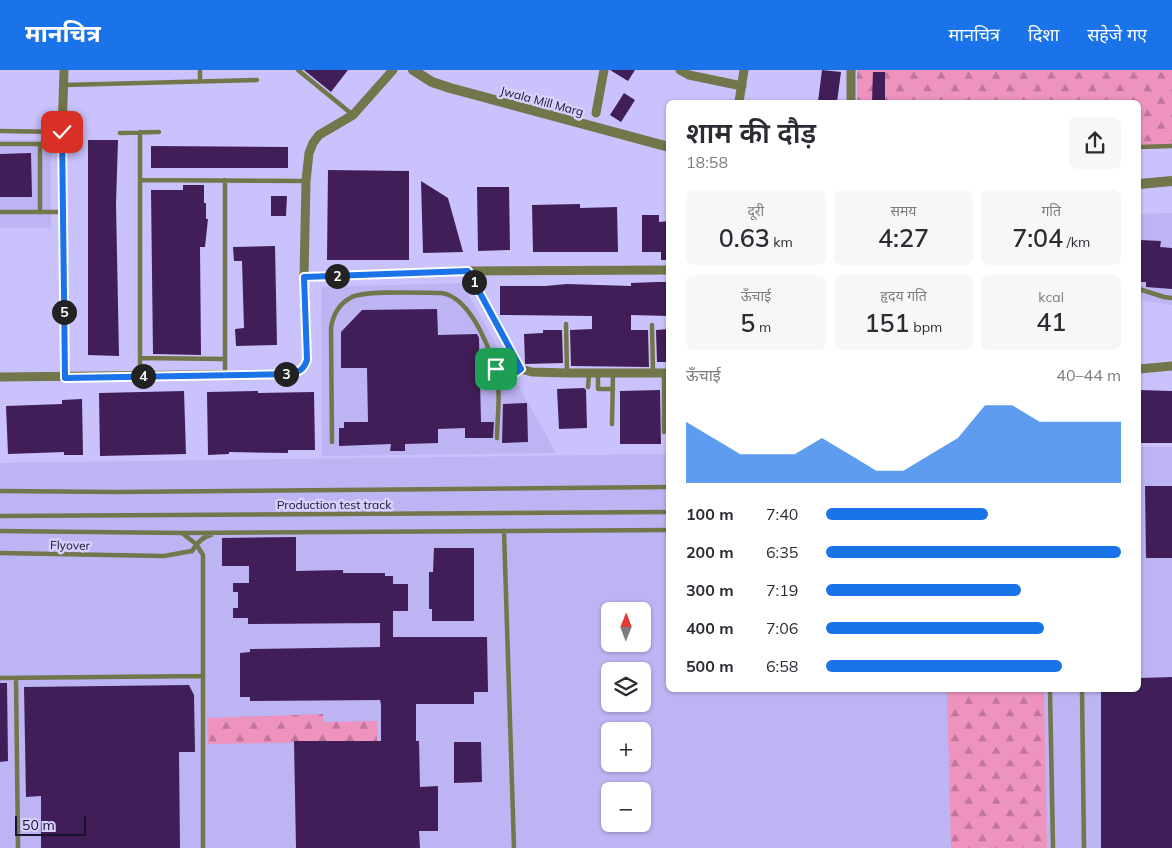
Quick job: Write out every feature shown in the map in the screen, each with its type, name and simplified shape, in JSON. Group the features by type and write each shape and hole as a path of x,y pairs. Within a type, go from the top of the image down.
{"street":[{"path":"64,70 62,144 65,378"},
{"path":"0,378 292,374 305,367 307,352 304,277 306,181 309,153 319,135 353,115 394,70"},
{"name":"Jwala Mill Marg","path":"413,70 432,82 450,88 666,146"},
{"path":"596,113 604,70"},
{"path":"680,70 689,75 742,86"},
{"path":"739,100 744,70"},
{"path":"850,100 851,70"},
{"path":"1141,184 1172,181"},
{"path":"304,277 468,271 666,270"},
{"path":"468,271 521,369 532,372 567,373 666,373"},
{"path":"1141,369 1172,366"}],"lane":[{"path":"200,70 200,81"},
{"path":"298,70 353,115"},
{"path":"64,85 257,80"},
{"path":"0,132 62,132"},
{"path":"140,132 140,376"},
{"path":"120,133 159,132"},
{"path":"0,144 62,144"},
{"path":"40,144 40,212"},
{"path":"1141,147 1172,146"},
{"path":"141,180 306,181"},
{"path":"225,180 225,375"},
{"path":"0,212 63,212"},
{"path":"1141,290 1172,298"},
{"path":"332,442 331,328 336,311 341,304 358,294 433,293 450,294 456,298 485,339 496,369 498,385 496,438"},
{"path":"566,324 567,373"},
{"path":"652,325 653,373"},
{"path":"140,358 225,359"},
{"path":"498,385 521,369"},
{"path":"588,387 594,372"},
{"path":"594,372 598,389 613,389"},
{"path":"612,424 613,373"},
{"path":"664,432 666,393"},
{"path":"0,491 126,492 666,486"},
{"name":"Production test track","path":"0,516 666,512"},
{"path":"0,531 224,533 666,530"},
{"path":"504,531 514,848"},
{"path":"182,533 196,544 203,555 203,848"},
{"name":"Flyover","path":"0,553 177,555 192,551 196,544 207,536 224,533"},
{"path":"0,678 202,676"},
{"path":"16,678 18,848"},
{"path":"1050,692 1053,848"},
{"path":"1082,692 1084,848"}],"shaded area":[{"path":"0,140 51,140 51,228 0,228"},
{"path":"1172,213 1172,305 1141,299 1141,214"},
{"path":"462,283 556,453 322,456 321,287"},
{"path":"1141,447 1172,447 1172,848 0,848 0,463 666,454 666,692 1141,692"}],"green space":[{"path":"857,70 1172,70 1172,146 1141,147 1141,100 857,100"},
{"path":"947,692 1044,692 1047,848 951,848"},
{"path":"323,714 323,722 377,721 377,741 208,744 207,718"}],"building":[{"path":"304,70 348,70 331,92"},
{"path":"610,70 635,70 628,81"},
{"path":"822,70 841,72 837,100 818,100"},
{"path":"873,72 885,72 885,100 872,100"},
{"path":"624,93 635,100 621,122 610,115"},
{"path":"88,140 118,140 116,204 119,356 88,355"},
{"path":"151,146 288,147 288,168 151,168"},
{"path":"31,153 32,197 0,197 0,154"},
{"path":"328,170 409,171 409,260 327,260"},
{"path":"421,181 448,198 463,252 423,253"},
{"path":"183,185 204,185 204,203 206,203 206,219 208,219 205,247 200,247 201,355 153,354 151,190 183,190"},
{"path":"477,187 509,187 510,250 478,251"},
{"path":"271,196 287,196 286,216 271,216"},
{"path":"580,204 580,208 617,207 618,252 533,252 532,205"},
{"path":"642,215 659,215 659,222 666,221 666,260 661,260 661,252 642,252"},
{"path":"1141,240 1161,241 1160,247 1172,248 1172,289 1146,287 1146,282 1141,282"},
{"path":"275,246 277,345 236,346 235,329 244,328 242,261 234,261 233,247"},
{"path":"666,282 666,316 631,315 631,330 648,330 649,367 571,366 570,330 592,329 592,316 500,315 500,286 567,284 631,286 631,283"},
{"path":"437,309 438,335 477,334 479,338 481,422 494,422 493,438 465,438 465,428 438,429 438,443 405,444 405,451 390,451 391,444 339,446 339,428 344,428 344,422 368,422 367,368 341,368 341,332 362,310"},
{"path":"666,329 666,362 657,362 656,330"},
{"path":"543,330 562,330 563,363 525,364 524,334 543,333"},
{"path":"584,388 586,390 587,428 559,429 557,389"},
{"path":"660,390 661,444 620,444 620,391"},
{"path":"1141,390 1172,391 1172,443 1141,443"},
{"path":"184,391 186,454 100,456 99,393"},
{"path":"258,391 258,393 314,392 315,450 288,450 288,453 229,452 229,454 208,455 207,392"},
{"path":"82,399 83,455 64,455 64,452 8,454 6,406 62,404 62,400"},
{"path":"527,403 528,442 502,443 503,404"},
{"path":"1145,486 1172,486 1172,558 1146,558"},
{"path":"296,537 296,571 343,570 343,573 385,573 385,576 393,576 393,584 408,584 408,611 393,611 393,637 487,637 488,692 474,692 474,704 416,704 416,741 419,741 420,787 438,786 438,831 419,831 420,848 296,848 294,741 381,741 381,704 380,700 250,701 250,697 240,697 240,653 250,652 250,649 380,647 380,623 248,624 248,618 233,618 233,608 238,608 238,592 233,592 233,583 249,583 249,566 222,566 222,538"},
{"path":"434,548 474,548 474,621 432,621 432,609 429,609 429,572 433,572"},
{"path":"1172,677 1172,848 1101,848 1101,692 1141,692 1141,678"},
{"path":"0,683 7,683 8,761 0,762"},
{"path":"189,685 194,695 195,752 179,752 180,848 41,848 41,796 26,797 24,687"},
{"path":"454,742 481,742 482,782 454,783"}],"route":[{"path":"62,132 65,378 292,374 305,367 307,360 304,277 468,271 521,369 498,385 496,369"}]}
